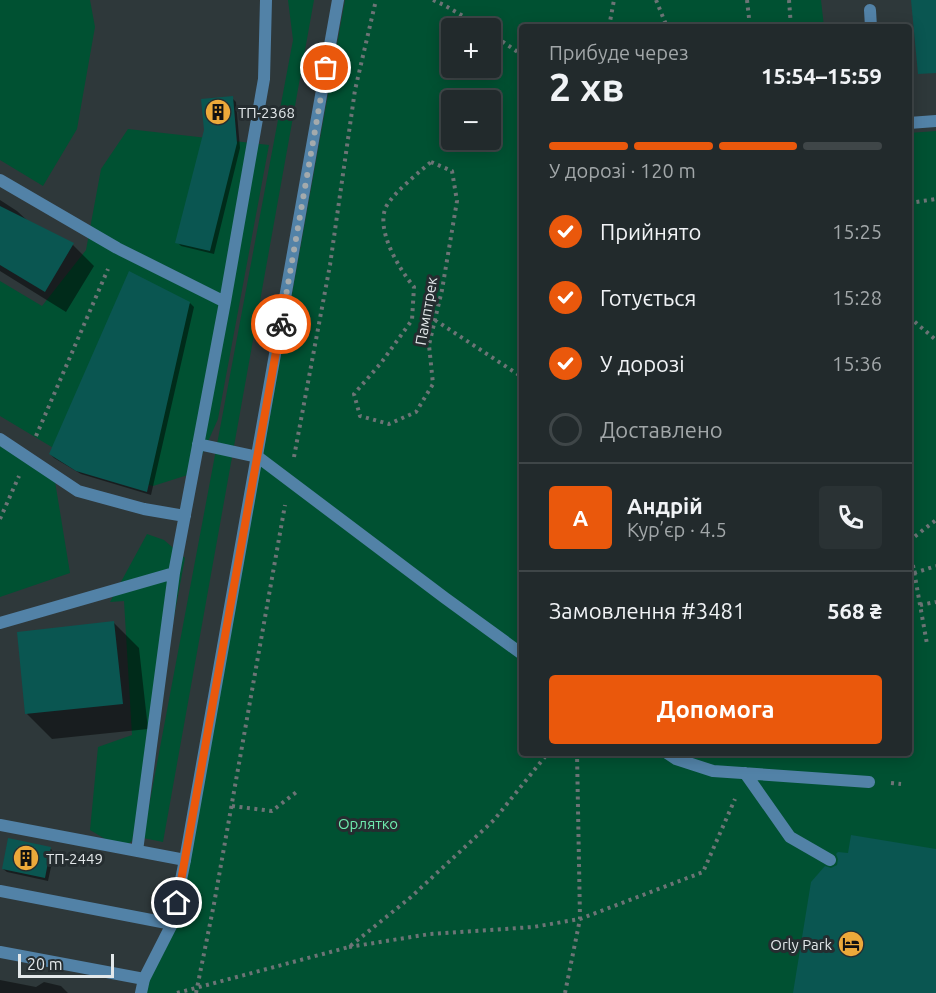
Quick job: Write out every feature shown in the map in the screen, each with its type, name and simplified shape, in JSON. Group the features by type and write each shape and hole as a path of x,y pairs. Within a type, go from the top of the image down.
{"street":[{"path":"137,851 174,573 264,79 266,0"},
{"path":"141,993 144,979 172,924 185,860 338,0"},
{"path":"870,9 871,24"},
{"path":"912,123 936,121"},
{"path":"0,180 117,248 225,302"},
{"path":"0,439 78,490 144,509 185,516"},
{"path":"198,444 258,457 519,652"},
{"path":"0,623 174,573"},
{"path":"672,756 713,771 869,782"},
{"path":"745,773 790,837 830,860"},
{"path":"0,825 185,860"},
{"path":"0,891 172,924"},
{"path":"0,952 144,979"}],"path":[{"path":"196,993 330,266 355,90 376,0"},
{"path":"433,0 467,18"},
{"path":"610,24 614,0"},
{"path":"656,0 666,24"},
{"path":"747,0 750,24"},
{"path":"789,0 791,24"},
{"path":"501,41 519,53"},
{"name":"Памптрек","path":"431,162 452,171 457,201 435,320 429,345 433,384 416,412 389,424 360,416 354,394 381,363 412,320 414,287 401,271 383,228 387,206 413,177 431,162"},
{"path":"912,203 936,200"},
{"path":"0,519 117,248"},
{"path":"435,320 519,376"},
{"path":"912,320 936,340"},
{"path":"912,540 936,520"},
{"path":"912,561 927,644"},
{"path":"914,573 936,566"},
{"path":"920,605 936,602"},
{"path":"349,947 411,897 494,820 546,756"},
{"path":"565,993 580,919 577,756"},
{"path":"177,993 349,947 430,934 533,927 580,919 703,872 745,773"},
{"path":"232,806 272,811 299,790"}],"green space":[{"path":"0,0 90,0 95,27 77,129 43,186 0,160"},
{"path":"288,0 314,0 163,842 143,838 293,40"},
{"name":"Орлятко","path":"345,0 821,0 824,24 519,24 519,756 912,756 912,133 936,131 936,993 144,993 190,860"},
{"path":"128,129 269,145 218,419 194,473 153,486 85,467 0,416 0,281 42,306 86,250 101,169"},
{"path":"0,443 53,469 70,573 0,597"},
{"path":"147,534 164,540 185,558 132,841 122,849 90,830 98,747 132,735 124,601 110,602"}],"building":[{"path":"911,0 936,0 936,73 918,74"},
{"path":"233,96 237,143 210,251 175,243 204,130 201,99"},
{"path":"0,206 74,243 45,292 0,265"},
{"path":"129,271 190,302 147,492 76,471 49,454"},
{"path":"114,621 123,704 25,714 17,632"},
{"path":"851,835 936,849 936,993 793,993 811,882 825,866 831,868 837,865 836,854 838,852 848,853"},
{"name":"ТП-2449","path":"8,838 51,847 45,878 2,869"}],"way so far":[{"path":"281,324 326,68"}],"place":[{"name":"ТП-2368","path":"218,112"},
{"name":"ТП-2449","path":"26,858"},
{"name":"Orly Park","path":"851,944"}],"route":[{"path":"177,903 281,324"}]}
